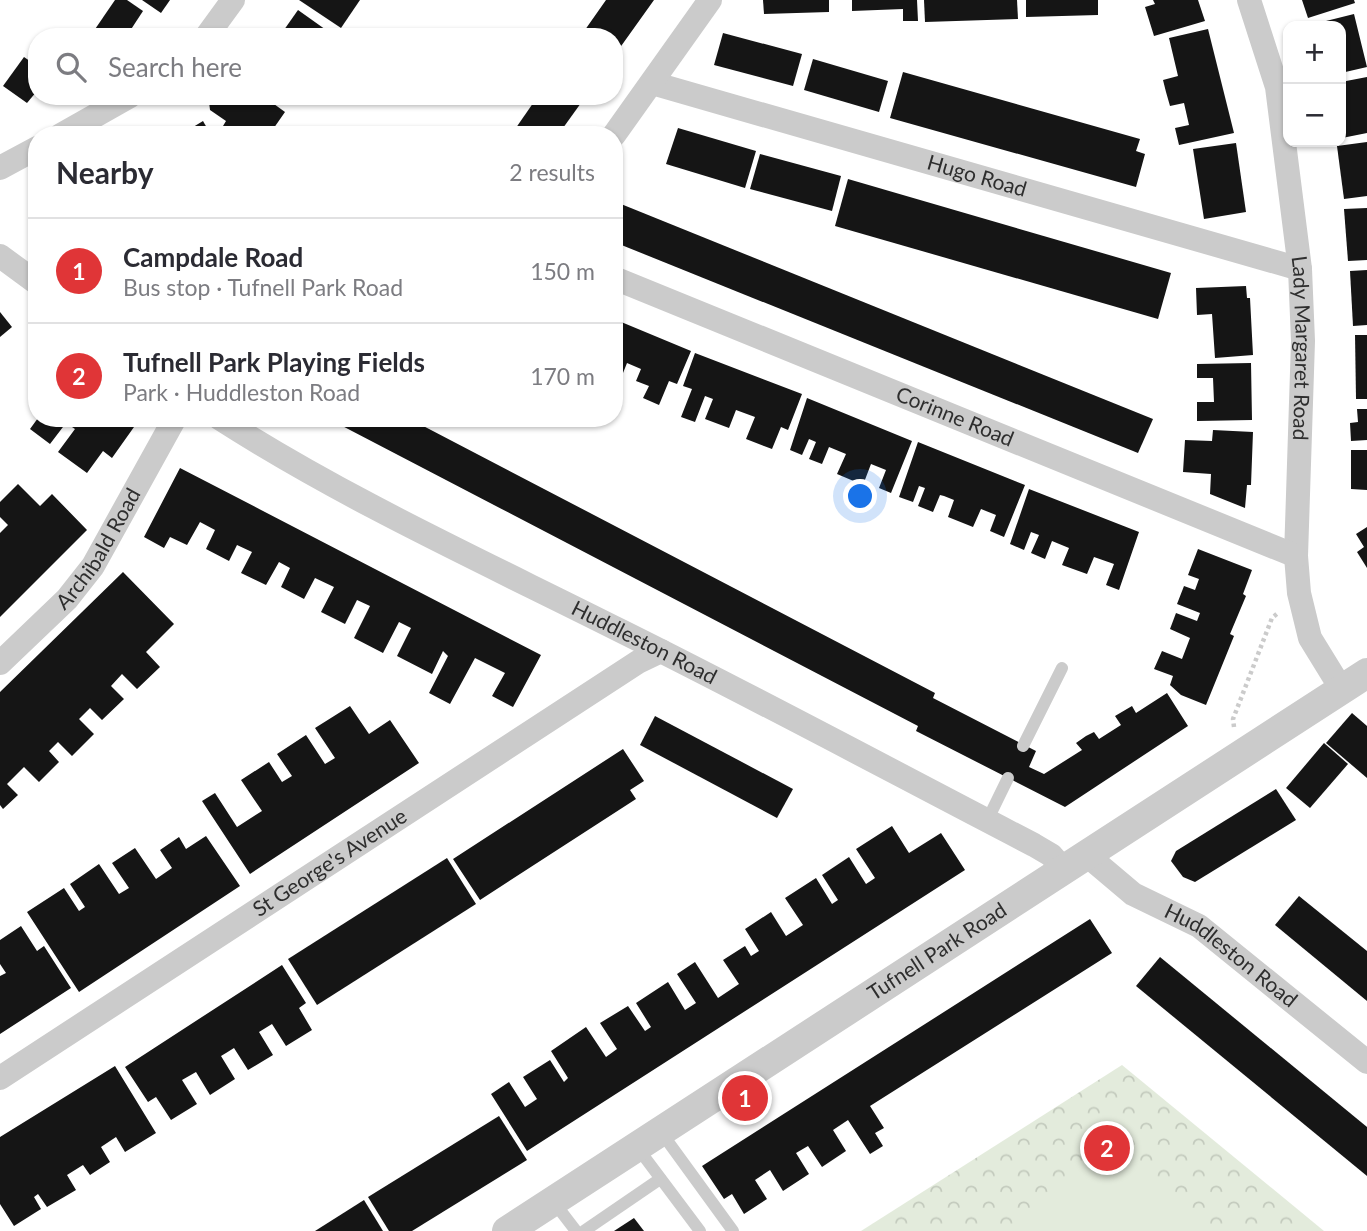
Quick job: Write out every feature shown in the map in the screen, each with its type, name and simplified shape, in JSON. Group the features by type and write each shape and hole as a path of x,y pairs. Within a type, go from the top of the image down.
{"street":[{"path":"213,28 233,0"},
{"path":"621,126 710,0"},
{"name":"Lady Margaret Road","path":"1249,0 1277,87 1300,269 1303,341 1296,556 1299,593 1310,638 1342,690"},
{"name":"Hugo Road","path":"652,83 1300,269"},
{"path":"77,126 114,105"},
{"path":"0,168 28,153"},
{"path":"0,256 28,276"},
{"name":"Corinne Road","path":"623,282 1296,556"},
{"name":"Archibald Road","path":"0,663 67,599 93,566 170,427"},
{"name":"Huddleston Road","path":"233,427 265,448 391,516 661,651 1051,855 1076,864 1199,926 1367,1062"},
{"name":"St George's Avenue","path":"0,1078 638,662 661,651"},
{"name":"Tufnell Park Road","path":"507,1231 1367,673"}],"lane":[{"path":"1023,746 1062,668"},
{"path":"987,821 1008,778"},
{"path":"649,1140 660,1179 700,1231"},
{"path":"649,1140 733,1231"},
{"path":"584,1231 660,1179"},
{"path":"553,1201 576,1231"}],"path":[{"path":"1239,758 1233,719 1272,618 1299,593"}],"green space":[{"path":"1122,1065 1324,1231 861,1231"},
{"path":"1102,1138 1209,1231 1021,1231"}],"building":[{"path":"115,0 127,0 143,11 132,28 96,28"},
{"path":"142,0 170,0 161,13"},
{"path":"299,0 360,0 341,28"},
{"path":"606,0 654,0 623,43 623,28 586,28"},
{"path":"763,0 829,0 829,12 764,14"},
{"path":"852,0 917,0 918,21 903,21 903,9 852,11"},
{"path":"924,0 1017,0 1018,19 925,22"},
{"path":"1026,0 1098,0 1098,15 1026,17"},
{"path":"1153,0 1198,0 1205,21 1154,36 1145,7 1155,4"},
{"path":"1302,0 1354,0 1355,3 1308,18"},
{"path":"298,10 323,28 285,28"},
{"path":"1354,14 1367,67 1346,72 1346,21 1326,21"},
{"path":"1208,29 1234,133 1179,145 1175,128 1189,125 1184,103 1170,106 1163,80 1178,76 1169,38"},
{"path":"723,33 802,54 793,86 714,65"},
{"path":"24,57 28,60 27,103 3,86"},
{"path":"813,59 888,81 879,112 804,90"},
{"path":"903,72 1140,139 1136,151 1145,154 1136,187 890,118"},
{"path":"1367,77 1367,133 1346,137 1346,84 1346,81"},
{"path":"209,105 275,105 285,112 275,126 223,126 226,121 210,110"},
{"path":"532,105 580,105 564,126 517,126"},
{"path":"678,128 756,151 745,188 666,164"},
{"path":"1367,142 1367,196 1344,199 1337,147 1346,147 1346,145"},
{"path":"1236,143 1246,212 1204,219 1193,149"},
{"path":"760,154 841,176 832,211 750,189"},
{"path":"848,179 1171,273 1158,319 835,226"},
{"path":"623,205 1153,419 1138,453 623,246"},
{"path":"1367,208 1367,260 1348,261 1344,209"},
{"path":"1367,270 1367,325 1353,326 1350,271"},
{"path":"1246,286 1247,298 1250,298 1253,355 1215,358 1212,314 1197,315 1196,288"},
{"path":"0,312 12,327 0,337"},
{"path":"623,323 691,351 677,384 669,381 659,405 643,398 649,386 636,381 641,369 627,363 623,373"},
{"path":"1355,335 1367,335 1367,399 1356,399"},
{"path":"695,353 802,394 788,430 781,427 772,449 746,439 755,417 736,410 729,428 705,419 713,399 705,396 695,422 681,417 692,389 683,386"},
{"path":"1251,363 1252,420 1197,421 1197,402 1214,402 1213,378 1197,378 1197,364"},
{"path":"807,398 912,441 891,493 879,488 886,470 871,464 863,485 837,474 846,454 829,447 822,464 809,459 816,442 809,439 802,455 790,450"},
{"path":"1357,409 1367,409 1367,440 1351,441 1350,423 1358,422"},
{"path":"31,427 63,427 50,444 30,429"},
{"path":"72,427 134,427 112,458 103,451 87,473 58,452 75,429"},
{"path":"344,427 425,427 935,693 933,698 1036,751 1029,767 1044,774 1082,750 1076,743 1086,736 1094,732 1099,739 1121,725 1115,716 1132,706 1136,713 1167,693 1188,726 1065,807 916,731 918,726"},
{"path":"1213,430 1253,432 1251,485 1247,485 1245,508 1210,494 1211,474 1183,472 1185,440 1212,441"},
{"path":"918,442 1025,485 1004,537 990,531 996,515 981,509 973,527 948,517 954,500 944,496 940,495 933,512 918,506 925,488 919,486 913,502 899,497"},
{"path":"1351,450 1367,450 1367,490 1351,489"},
{"path":"180,468 541,655 513,707 492,696 505,673 475,658 450,704 429,693 448,656 443,651 432,674 397,656 411,628 399,622 383,653 354,638 370,606 357,600 345,624 321,612 334,587 315,578 304,599 281,587 290,568 279,562 266,585 241,573 252,552 237,545 229,561 206,549 215,530 200,522 187,545 170,537 164,548 144,537"},
{"path":"18,484 40,506 52,494 87,530 0,617 0,533 8,525 0,517 0,502"},
{"path":"1029,489 1139,532 1119,590 1106,585 1114,564 1094,557 1087,574 1062,565 1069,548 1052,541 1045,559 1031,553 1039,535 1031,532 1024,550 1010,544"},
{"path":"1367,527 1367,568 1357,552 1364,547 1356,534"},
{"path":"1198,549 1252,570 1243,594 1246,596 1230,634 1234,636 1206,705 1181,695 1170,685 1173,676 1154,669 1162,651 1182,659 1190,638 1170,629 1176,613 1197,621 1200,613 1177,604 1184,586 1195,590 1199,579 1188,575"},
{"path":"123,572 174,624 146,652 160,667 137,689 122,674 111,686 124,699 102,720 90,708 79,719 94,734 72,756 58,742 49,751 59,762 39,782 24,767 7,784 18,795 3,809 0,805 0,692"},
{"path":"350,706 369,734 390,720 419,763 250,874 202,801 215,793 237,827 262,811 241,780 269,762 282,782 292,776 277,754 306,735 325,764 335,758 315,728"},
{"path":"1352,713 1367,726 1367,778 1326,743"},
{"path":"655,716 793,789 777,818 640,745"},
{"path":"1324,743 1348,764 1310,808 1286,788"},
{"path":"623,749 644,781 630,790 636,799 480,900 453,859"},
{"path":"1276,789 1296,820 1195,882 1183,877 1171,861 1176,851"},
{"path":"892,826 909,853 941,833 965,870 527,1151 491,1094 509,1082 525,1107 537,1099 523,1077 550,1060 564,1082 568,1078 551,1051 586,1027 606,1057 617,1049 600,1023 628,1006 645,1031 651,1027 636,1003 668,982 685,1010 696,1003 677,974 695,962 718,998 739,984 723,960 745,946 751,956 759,951 745,929 771,912 786,936 803,925 785,898 816,878 832,904 838,900 822,875 849,857 866,884 875,878 856,849"},
{"path":"206,836 240,886 79,992 27,912 64,888 79,911 85,907 70,884 99,864 119,894 129,888 112,863 135,848 156,879 172,868 160,850 179,837 186,849"},
{"path":"447,858 476,904 317,1005 288,959"},
{"path":"1299,896 1367,951 1367,1001 1275,925"},
{"path":"1090,919 1112,953 870,1106 884,1128 875,1133 883,1146 870,1154 848,1120 833,1130 846,1151 822,1167 808,1146 796,1153 809,1174 783,1191 770,1170 755,1180 767,1199 744,1214 732,1194 724,1199 702,1166"},
{"path":"21,926 37,951 44,946 71,988 0,1034 0,976 6,973 0,964 0,940"},
{"path":"1160,957 1367,1127 1367,1176 1136,986"},
{"path":"282,965 306,1003 299,1008 312,1030 286,1046 272,1024 259,1032 273,1055 248,1070 234,1048 221,1056 235,1079 210,1095 196,1072 182,1080 197,1104 171,1120 156,1097 148,1102 125,1067"},
{"path":"115,1066 156,1133 125,1152 116,1137 101,1147 110,1162 90,1175 83,1165 67,1175 76,1190 47,1207 38,1194 34,1197 41,1209 14,1226 0,1204 0,1137"},
{"path":"499,1116 527,1160 412,1231 389,1231 368,1197"},
{"path":"364,1200 383,1231 315,1231"},
{"path":"634,1218 644,1231 614,1231"}],"place":[{"name":"Campdale Road","path":"745,1098"},
{"name":"Tufnell Park Playing Fields","path":"1107,1148"}]}
